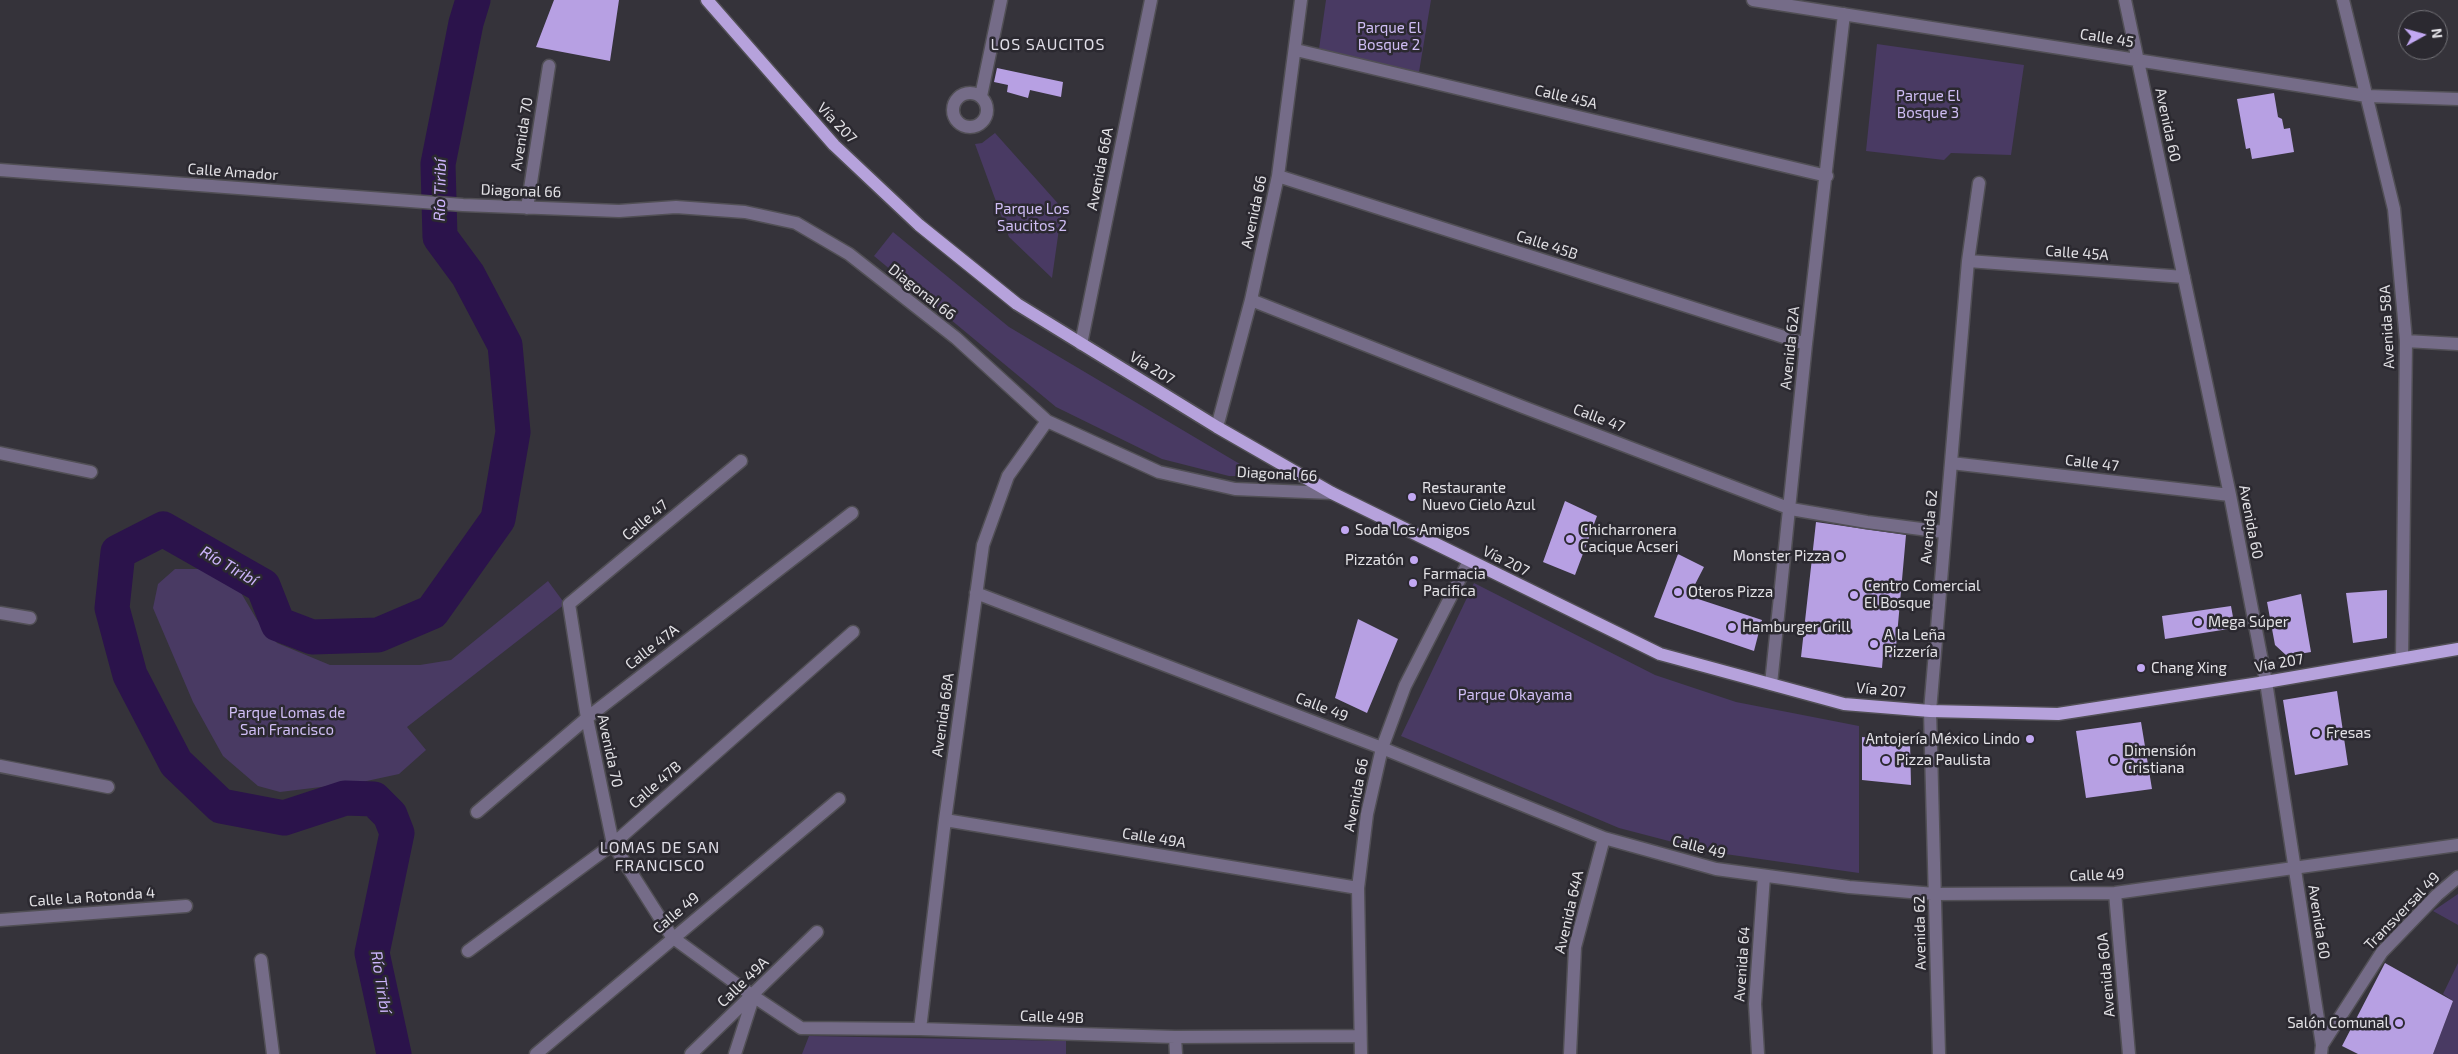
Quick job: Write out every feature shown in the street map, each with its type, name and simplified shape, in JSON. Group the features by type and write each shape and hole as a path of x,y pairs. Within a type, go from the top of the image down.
{"main road":[{"name":"Vía 207","path":"707,0 834,145 920,225 1017,304 1218,427 1332,493 1660,654 1844,704 1930,711 2058,714 2266,682 2458,649"}],"street":[{"path":"981,96 1001,0"},
{"name":"Avenida 66A","path":"1082,344 1151,0"},
{"name":"Avenida 66","path":"1218,427 1251,300 1278,176 1296,50 1301,0"},
{"name":"Calle 45","path":"1752,0 2367,96 2458,99"},
{"name":"Avenida 60","path":"2125,0 2230,495 2266,682 2322,1050"},
{"name":"Avenida 58A","path":"2343,0 2394,209 2406,341 2402,658"},
{"name":"Avenida 62A","path":"1771,684 1791,509 1806,344 1827,176 1844,14"},
{"name":"Calle 45A","path":"1296,50 1827,176"},
{"name":"Avenida 70","path":"527,208 549,66"},
{"name":"Calle Amador","path":"0,170 463,205"},
{"name":"Calle 45B","path":"1278,176 1806,344"},
{"name":"Avenida 62","path":"1939,1054 1930,711 1968,261 1978,183"},
{"name":"Diagonal 66","path":"463,205 619,211 686,208 745,212 796,223 848,254 956,338 1047,421 1159,472 1235,490 1332,493"},
{"name":"Calle 45A","path":"1968,261 2184,277"},
{"name":"Calle 47","path":"1251,300 1523,407 1791,509 1867,522 1944,532"},
{"path":"2406,341 2458,344"},
{"name":"Avenida 68A","path":"920,1029 945,820 984,545 1008,476 1047,421"},
{"path":"0,453 91,472"},
{"name":"Calle 47","path":"569,604 741,461"},
{"name":"Calle 47","path":"1951,463 2230,495"},
{"name":"Calle 47A","path":"477,812 586,718 852,513"},
{"name":"Avenida 66","path":"1361,1054 1359,1036 1358,888 1367,814 1382,748 1405,686 1469,561"},
{"name":"Calle 49","path":"976,593 1382,748 1604,838 1716,869 1849,887 1935,894 2115,893 2458,845"},
{"name":"Avenida 70","path":"569,604 586,718 613,844 672,937 753,996"},
{"path":"0,613 30,618"},
{"name":"Calle 47B","path":"468,951 613,844 853,632"},
{"path":"0,766 108,787"},
{"name":"Calle 49","path":"536,1054 672,937 839,799"},
{"name":"Calle 49A","path":"945,820 1358,888"},
{"name":"Avenida 64A","path":"1570,1054 1575,947 1604,838"},
{"name":"Avenida 64","path":"1758,1054 1755,1004 1764,876"},
{"name":"Transversal 49","path":"2322,1050 2382,952 2437,895 2458,877"},
{"name":"Avenida 60A","path":"2115,893 2130,1054"},
{"name":"Calle La Rotonda 4","path":"0,920 186,906"},
{"name":"Calle 49A","path":"691,1054 817,932"},
{"path":"262,960 273,1054"},
{"path":"735,1054 753,996"},
{"name":"Calle 49B","path":"753,996 802,1028 920,1029 1175,1037 1359,1036"},
{"path":"1175,1037 1176,1054"}],"green space":[{"name":"Parque El Bosque 2","path":"1326,0 1431,0 1418,78 1318,56"},
{"name":"Parque El Bosque 3","path":"1877,44 2024,65 2011,155 1951,153 1944,160 1866,151"},
{"name":"Parque Los Saucitos 2","path":"995,133 1062,208 1052,278 1009,237 975,144 982,143"},
{"path":"893,232 1009,327 1260,476 1229,476 1162,459 1056,407 874,256"},
{"name":"Parque Lomas de San Francisco","path":"175,569 200,569 237,586 257,620 277,643 330,665 420,665 451,660 548,581 565,604 407,727 426,750 399,774 362,782 280,792 258,786 223,756 193,702 153,608 158,584"},
{"name":"Parque Okayama","path":"1474,583 1655,675 1736,702 1859,726 1859,873 1711,852 1619,828 1401,736"},
{"path":"2458,894 2458,925 2433,911"},
{"path":"2458,963 2458,1054 2433,1054 2453,1001 2443,994"},
{"path":"809,1036 1066,1041 1066,1054 802,1054"}],"building":[{"path":"554,0 619,0 610,61 536,47"},
{"path":"997,68 1063,82 1061,97 1030,90 1028,98 1007,92 1008,85 994,82"},
{"path":"2274,93 2278,117 2282,119 2284,129 2290,128 2294,152 2252,159 2250,148 2246,149 2237,99"},
{"name":"Chicharronera Cacique Acseri","path":"1565,501 1597,516 1575,575 1543,562"},
{"name":"Centro Comercial El Bosque","path":"1816,522 1906,535 1895,658 1883,656 1882,668 1801,657"},
{"path":"1678,554 1704,567 1689,596 1762,620 1754,651 1654,617"},
{"path":"2387,590 2387,638 2353,643 2346,593"},
{"path":"2301,594 2311,652 2287,656 2275,645 2267,602"},
{"name":"Mega Súper","path":"2231,606 2235,628 2165,639 2162,616"},
{"path":"1358,619 1398,639 1367,713 1335,698"},
{"name":"Fresas","path":"2337,691 2348,765 2295,775 2283,700"},
{"name":"Dimensión Cristiana","path":"2141,722 2152,789 2086,798 2076,731"},
{"name":"Pizza Paulista","path":"1862,737 1910,741 1911,785 1862,780"},
{"name":"Salón Comunal","path":"2385,963 2453,1001 2433,1054 2358,1054 2342,1046"}],"waterway":[{"name":"Río Tiribí","path":"394,1054 372,953 397,833 390,815 374,799 345,798 284,818 221,806 176,763 130,675 112,608 118,552 163,529 263,586 278,624 312,637 378,635 432,612 498,519 513,432 505,345 468,275 440,237 438,164 466,23 473,0"}],"place":[{"name":"Restaurante Nuevo Cielo Azul","path":"1412,497"},
{"name":"Soda Los Amigos","path":"1345,530"},
{"name":"Chicharronera Cacique Acseri","path":"1570,539"},
{"name":"Monster Pizza","path":"1840,556"},
{"name":"Pizzatón","path":"1414,560"},
{"name":"Farmacia Pacifica","path":"1413,583"},
{"name":"Oteros Pizza","path":"1678,592"},
{"name":"Centro Comercial El Bosque","path":"1854,595"},
{"name":"Mega Súper","path":"2198,622"},
{"name":"Hamburger Grill","path":"1732,627"},
{"name":"A la Leña Pizzería","path":"1874,644"},
{"name":"Chang Xing","path":"2141,668"},
{"name":"Fresas","path":"2316,733"},
{"name":"Antojería México Lindo","path":"2030,739"},
{"name":"Pizza Paulista","path":"1886,760"},
{"name":"Dimensión Cristiana","path":"2114,760"},
{"name":"Salón Comunal","path":"2399,1023"}],"district":[{"name":"LOS SAUCITOS","path":"1048,45"},
{"name":"LOMAS DE SAN FRANCISCO","path":"660,857"}]}
